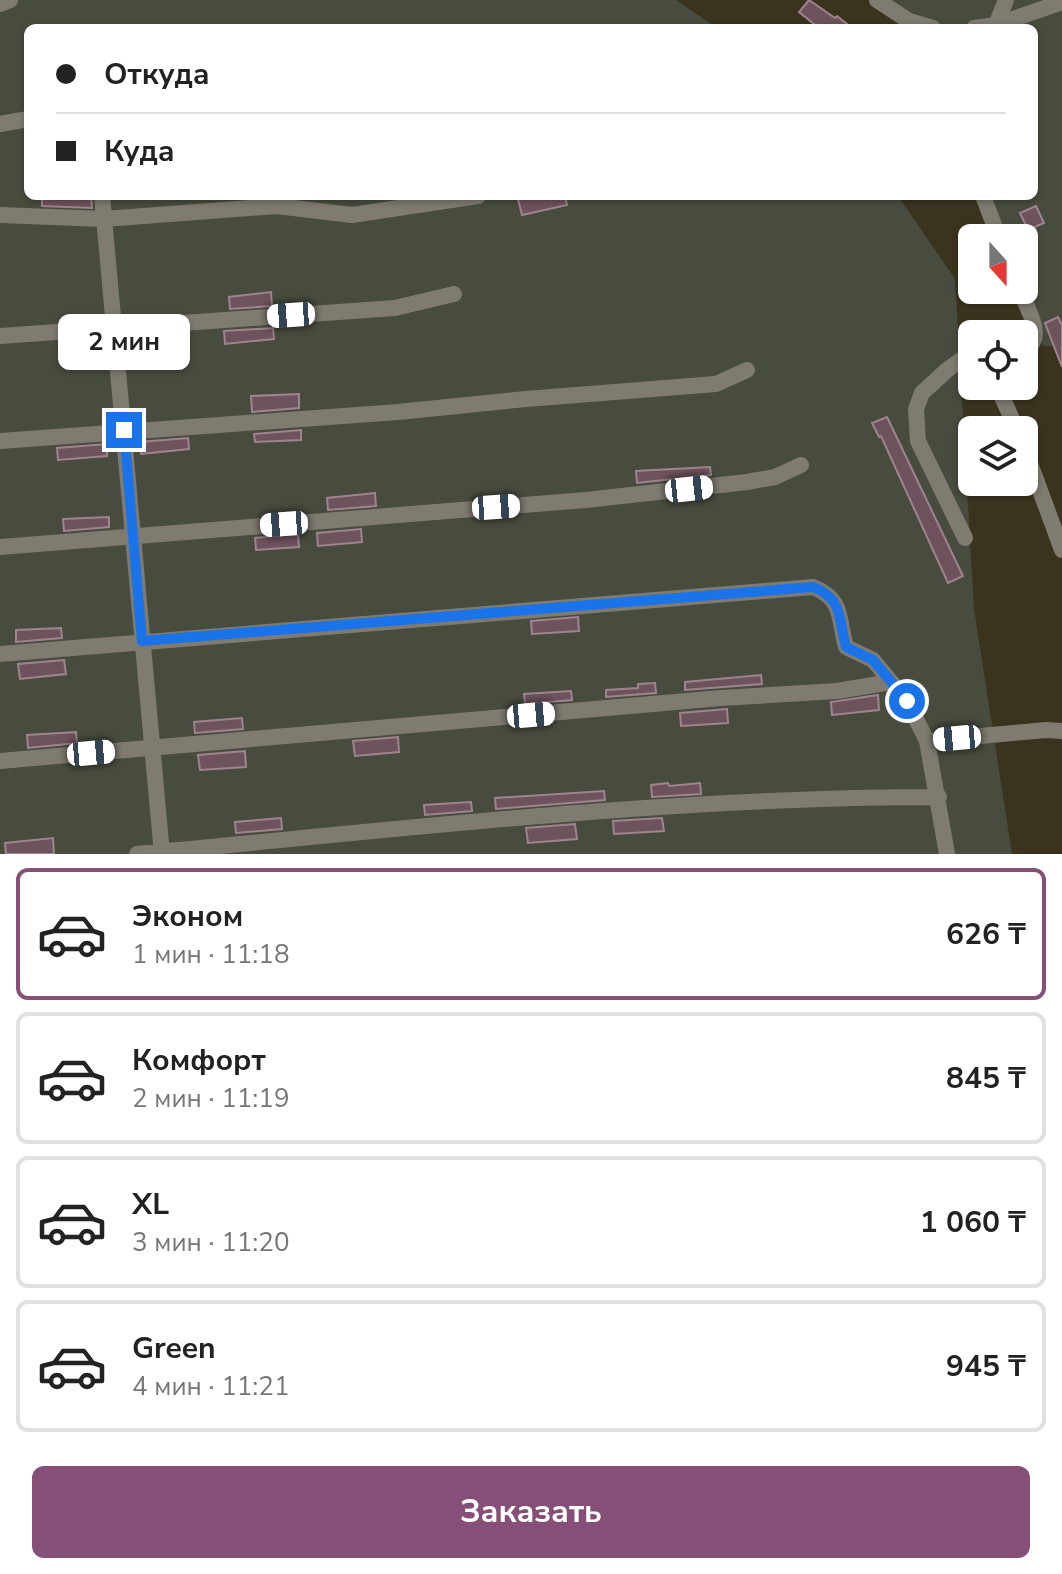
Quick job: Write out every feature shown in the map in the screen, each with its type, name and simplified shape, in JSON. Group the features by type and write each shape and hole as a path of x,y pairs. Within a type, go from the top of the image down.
{"street":[{"path":"0,4 10,0"},
{"path":"877,0 910,24"},
{"path":"996,24 1006,0"},
{"path":"999,24 1062,2"},
{"path":"0,124 24,120"},
{"path":"102,200 162,853"},
{"path":"0,215 104,219 277,206 352,215 451,200"},
{"path":"985,200 994,224"},
{"path":"0,336 395,308 454,294"},
{"path":"958,362 922,393 916,409 918,441 965,538"},
{"path":"0,441 383,413 716,384 747,370"},
{"path":"0,547 586,500 747,482 775,477 801,465"},
{"path":"1038,485 1062,550"},
{"path":"0,654 813,587 826,592 835,601 846,647 873,660 907,701 927,741 947,854"},
{"path":"0,761 721,698 837,691 891,682"},
{"path":"927,741 1062,731"},
{"path":"137,854 573,814 825,797 939,797"}],"green space":[{"path":"0,0 676,0 711,24 24,24 24,200 901,200 955,279 958,400 962,400 963,416 958,416 958,496 967,496 974,609 1012,854 0,854"},
{"path":"882,0 1062,0 1062,346 1043,346 1038,333 1038,320 1033,320 1026,304 1038,304 1038,224 994,224 985,200 1038,200 1038,24 908,24"}],"building":[{"path":"809,0 847,24 814,24 799,12"},
{"path":"42,200 91,200 92,208 42,206"},
{"path":"518,200 566,200 567,205 522,215"},
{"path":"1036,206 1044,223 1025,224 1020,213"},
{"path":"271,292 272,306 230,309 229,297"},
{"path":"1058,317 1062,325 1062,367 1045,323"},
{"path":"273,328 274,339 225,344 224,331"},
{"path":"299,394 299,408 252,412 251,396"},
{"path":"887,417 963,576 948,583 881,436 872,423"},
{"path":"301,430 301,440 255,442 254,434"},
{"path":"188,438 189,449 141,454 140,442"},
{"path":"107,444 107,456 58,460 57,448"},
{"path":"710,467 711,475 637,483 636,471"},
{"path":"375,493 376,506 328,510 327,498"},
{"path":"109,517 109,527 64,531 63,519"},
{"path":"361,529 362,542 318,546 317,533"},
{"path":"298,534 299,547 256,550 255,538"},
{"path":"578,617 579,631 532,634 531,621"},
{"path":"61,628 62,638 16,642 16,630"},
{"path":"64,660 66,674 20,679 18,664"},
{"path":"761,675 762,684 685,690 685,682"},
{"path":"655,683 656,693 606,697 606,690 638,688 638,684"},
{"path":"571,691 572,700 525,704 524,694"},
{"path":"878,695 879,710 832,715 831,702"},
{"path":"727,709 728,723 681,726 680,713"},
{"path":"242,718 243,729 195,733 194,722"},
{"path":"76,732 77,743 28,748 27,735"},
{"path":"398,737 399,752 355,756 353,741"},
{"path":"245,751 246,767 200,770 198,755"},
{"path":"668,783 669,786 700,783 701,794 652,797 651,785"},
{"path":"604,791 605,800 496,809 495,798"},
{"path":"471,802 472,811 425,815 424,805"},
{"path":"281,818 282,829 236,833 235,822"},
{"path":"662,818 664,831 614,834 613,821"},
{"path":"575,824 577,839 528,843 526,828"},
{"path":"53,838 54,854 6,854 5,843"}],"route":[{"path":"124,430 142,641 813,587 826,592 835,601 846,647 873,660 907,701"}]}
